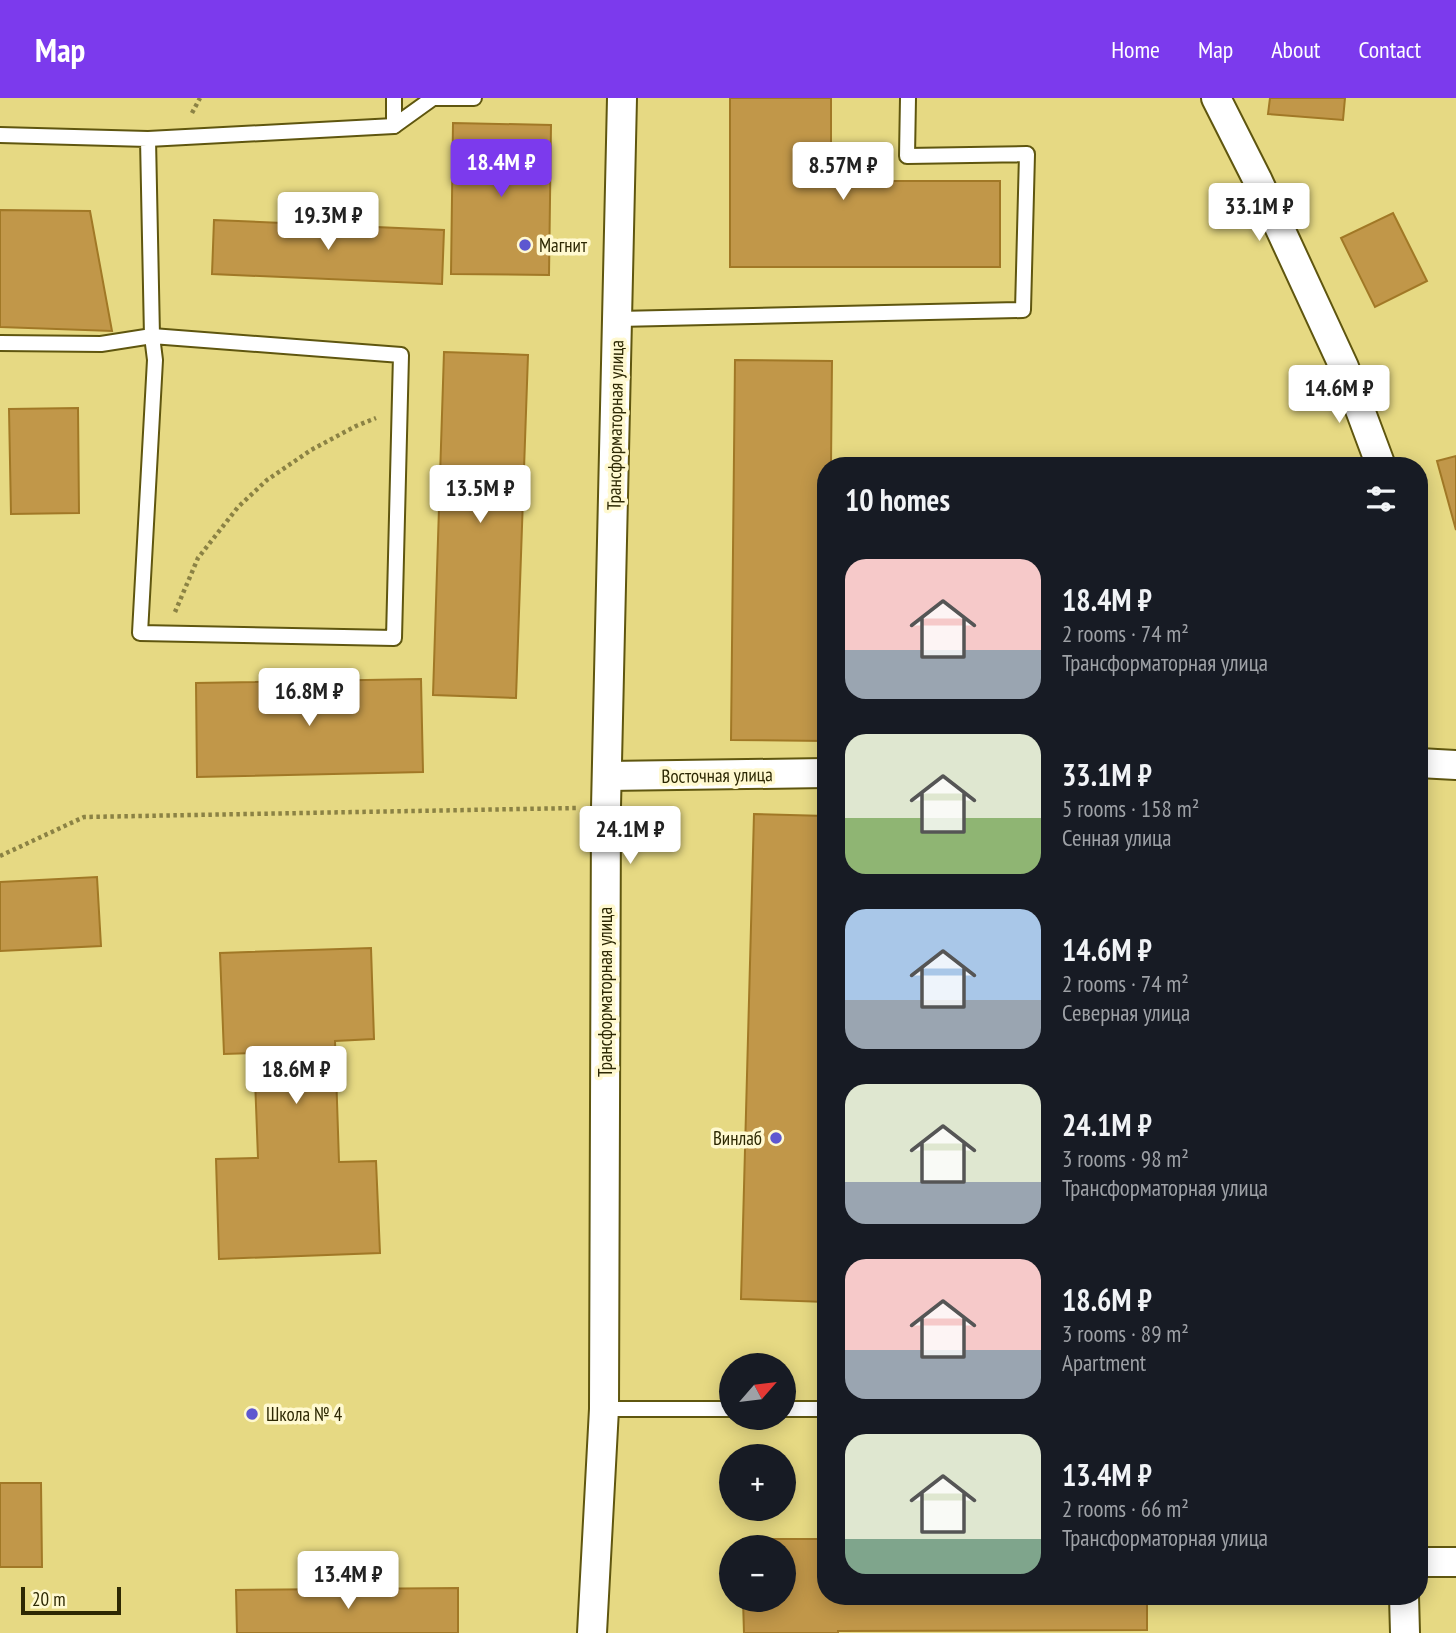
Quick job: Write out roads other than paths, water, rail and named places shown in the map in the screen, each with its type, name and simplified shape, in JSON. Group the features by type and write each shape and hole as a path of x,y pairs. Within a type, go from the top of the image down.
{"street":[{"name":"Трансформаторная улица","path":"592,1633 604,1409 606,807 622,98"},
{"path":"1216,98 1344,367 1378,457"},
{"path":"1428,763 1456,765"},
{"name":"Восточная улица","path":"608,776 817,773"},
{"path":"1428,1562 1456,1562"},
{"path":"1404,1605 1405,1633"}],"lane":[{"path":"394,98 394,126"},
{"path":"0,135 148,139 394,126 433,99 474,98"},
{"path":"618,319 1023,310 1027,154 907,156 908,98"},
{"path":"0,343 101,344 152,336 401,355 394,638 140,633 155,360 152,336 148,139"},
{"path":"604,1409 719,1409"},
{"path":"796,1409 817,1409"}],"place":[{"name":"Магнит","path":"525,245"},
{"name":"Винлаб","path":"776,1138"},
{"name":"Школа № 4","path":"252,1414"}]}
